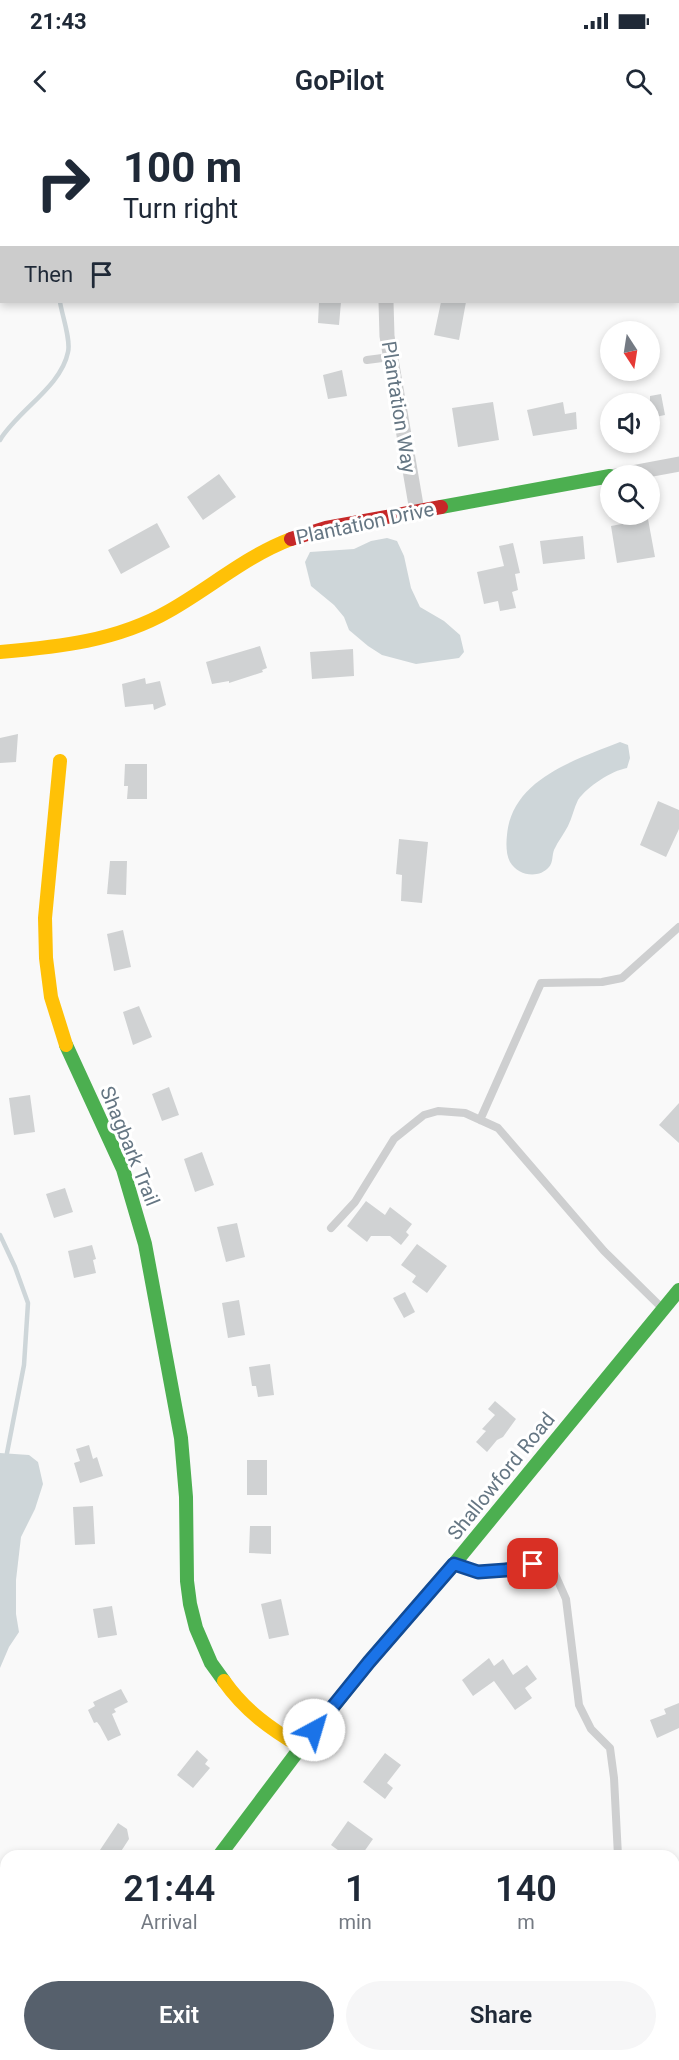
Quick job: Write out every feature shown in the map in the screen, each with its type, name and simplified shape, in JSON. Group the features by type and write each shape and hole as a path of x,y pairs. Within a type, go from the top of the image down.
{"street":[{"name":"Plantation Way","path":"386,303 390,357 417,511"},
{"path":"660,468 679,464"},
{"name":"Plantation Drive","path":"0,652 73,645 115,634 156,618 250,558 288,540 326,528 600,478"},
{"name":"Shagbark Trail","path":"60,761 45,918 46,958 51,997 67,1049 123,1169 146,1244 181,1438 186,1497 187,1581 194,1621 211,1663 235,1697 265,1725 301,1747"},
{"name":"Shallowford Road","path":"224,1850 369,1662 454,1564 679,1290"}],"lane":[{"path":"367,360 390,357"},
{"path":"480,1120 541,982 602,982 622,978 679,927"},
{"path":"331,1228 355,1202 394,1139 424,1116 438,1111 465,1113 498,1128 604,1251 663,1310"},
{"path":"454,1564 478,1572 506,1570 533,1564 554,1572 567,1599 579,1704 591,1729 610,1748 618,1850"}],"shaded area":[{"path":"387,538 397,541 404,556 411,588 420,607 444,621 460,635 464,652 459,658 416,664 382,655 349,630 344,617 334,605 311,586 305,562 310,552 354,549 371,541"},
{"path":"620,742 628,745 630,758 627,768 600,780 578,800 568,826 554,850 549,867 540,873 529,874 514,867 510,862 506,845 511,816 520,799 548,774 584,756"},
{"path":"0,1453 29,1455 38,1462 43,1484 35,1509 21,1537 16,1580 16,1614 19,1632 9,1647 0,1668"}],"building":[{"path":"319,303 341,303 339,325 318,323"},
{"path":"441,303 466,303 459,340 434,335"},
{"path":"342,370 347,396 328,399 323,375"},
{"path":"660,394 665,415 660,416"},
{"path":"493,402 499,440 458,447 452,408"},
{"path":"563,402 565,414 576,412 577,429 533,436 527,410"},
{"path":"219,474 236,497 203,520 187,497"},
{"path":"157,523 170,547 121,574 108,550"},
{"path":"649,525 655,557 617,563 611,526"},
{"path":"583,536 585,559 543,564 540,541"},
{"path":"513,543 520,573 515,574 518,590 512,592 516,608 500,611 498,601 484,604 477,572 504,566 499,546"},
{"path":"260,646 267,668 262,670 263,672 229,683 229,681 212,684 206,662"},
{"path":"353,649 354,676 312,679 310,652"},
{"path":"145,678 146,684 160,681 166,705 154,710 153,704 125,707 122,684"},
{"path":"18,734 16,762 0,763 0,738"},
{"path":"125,764 147,764 147,799 127,799 128,786 124,786"},
{"path":"658,801 679,810 679,829 666,857 640,845"},
{"path":"399,839 428,842 422,903 401,901 402,875 396,874"},
{"path":"110,861 127,861 126,895 107,894"},
{"path":"123,930 131,967 114,971 107,934"},
{"path":"139,1006 152,1037 133,1045 123,1012"},
{"path":"169,1087 179,1115 162,1121 152,1094"},
{"path":"30,1095 35,1132 14,1135 9,1098"},
{"path":"679,1103 679,1143 659,1125"},
{"path":"202,1152 214,1185 195,1192 184,1159"},
{"path":"65,1188 73,1212 54,1218 46,1194"},
{"path":"366,1201 385,1215 390,1207 412,1224 406,1232 409,1235 401,1245 390,1236 371,1236 367,1242 347,1226"},
{"path":"237,1223 245,1257 226,1262 217,1227"},
{"path":"417,1244 447,1266 427,1293 412,1282 416,1276 401,1265"},
{"path":"92,1245 96,1259 93,1260 96,1273 74,1278 68,1251"},
{"path":"405,1292 415,1312 404,1318 393,1298"},
{"path":"239,1300 245,1335 228,1338 222,1303"},
{"path":"270,1364 274,1395 258,1397 256,1386 252,1386 249,1367"},
{"path":"495,1401 516,1419 503,1437 497,1440 487,1452 476,1442 486,1431 482,1429 495,1415 488,1409"},
{"path":"89,1445 93,1459 97,1457 103,1476 80,1483 74,1463 80,1461 76,1449"},
{"path":"247,1460 267,1460 267,1495 247,1495"},
{"path":"93,1506 95,1544 75,1545 73,1507"},
{"path":"250,1526 271,1526 271,1554 249,1553"},
{"path":"281,1599 289,1635 269,1639 261,1604"},
{"path":"112,1606 117,1635 98,1638 93,1609"},
{"path":"489,1658 494,1666 503,1659 513,1675 527,1665 537,1679 525,1688 532,1698 515,1710 494,1681 473,1696 462,1680"},
{"path":"121,1689 128,1702 114,1709 116,1712 112,1714 121,1735 108,1741 97,1722 94,1723 88,1710 95,1706 93,1702"},
{"path":"679,1703 679,1728 657,1738 650,1720 666,1714 664,1709"},
{"path":"197,1750 208,1760 205,1764 210,1768 193,1788 177,1775"},
{"path":"385,1753 401,1765 387,1783 393,1788 385,1799 363,1782"},
{"path":"348,1821 373,1839 365,1850 338,1850 331,1845"},
{"path":"118,1823 127,1829 129,1839 122,1850 100,1850"}],"waterway":[{"path":"0,440 48,387 64,365 69,347 60,303"},
{"path":"0,1235 28,1303 24,1365 7,1453"}],"traffic: fast":[{"path":"441,507 600,478"},
{"path":"66,1045 123,1169 145,1244 181,1438 190,1604 196,1628 211,1663 224,1681"},
{"path":"224,1850 369,1662 454,1564 679,1290"}],"traffic: slow":[{"path":"0,652 65,645 129,629 169,611 243,563 291,539"},
{"path":"60,761 45,918 46,958 51,997 66,1045"},
{"path":"224,1681 259,1718 301,1747"}],"traffic: jam":[{"path":"291,539 326,528 441,507"}],"route":[{"path":"314,1730 454,1564 478,1572 506,1570 533,1564"}]}
